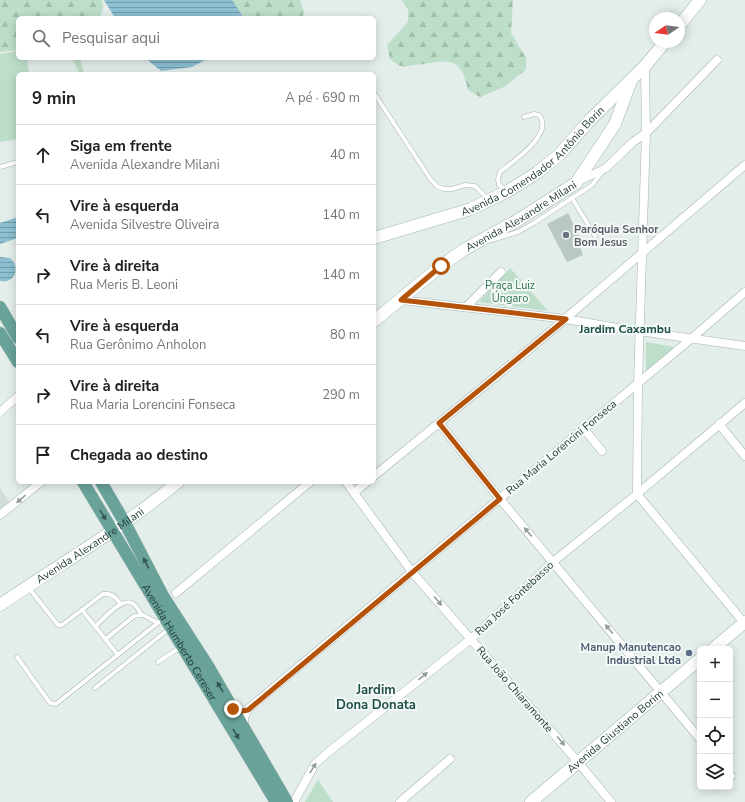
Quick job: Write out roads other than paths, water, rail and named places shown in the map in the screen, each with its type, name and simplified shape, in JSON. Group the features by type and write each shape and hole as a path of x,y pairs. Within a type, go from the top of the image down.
{"main road":[{"path":"685,19 700,0"},
{"name":"Avenida Comendador Antônio Borin","path":"376,237 471,209 508,191 538,172 560,155 589,121 631,81 660,48"},
{"name":"Avenida Alexandre Milani","path":"376,319 441,266 465,249 518,220 576,183 615,124 631,81"},
{"path":"0,308 16,335"},
{"path":"2,339 16,359"},
{"name":"Avenida Humberto Cereser","path":"84,484 164,623 182,647 278,801"},
{"name":"Avenida Humberto Cereser","path":"102,484 125,523 163,596 208,666 287,802"},
{"name":"Avenida Alexandre Milani","path":"0,605 27,586 113,532 175,484"},
{"path":"717,646 745,623"},
{"name":"Avenida Giustiano Borim","path":"531,802 697,662"}],"street":[{"path":"576,183 606,168 633,142 646,133 717,60"},
{"path":"645,66 646,133 638,383 637,494 745,623"},
{"path":"376,474 566,319 745,165"},
{"path":"466,308 501,272"},
{"name":"Rua Maria Lorencini Fonseca","path":"248,710 584,429 745,292"},
{"path":"401,300 566,319 745,346"},
{"path":"0,412 16,398"},
{"name":"Rua José Fontebasso","path":"294,802 315,764 471,639 553,562 637,494 745,402"},
{"path":"439,423 500,499 697,735"},
{"path":"718,424 745,456"},
{"path":"584,429 602,451"},
{"path":"0,514 38,484"},
{"path":"176,592 308,484"},
{"name":"Rua João Chiaramonte","path":"348,484 412,572 578,762 611,802"},
{"path":"355,492 365,484"},
{"path":"233,709 243,711 248,710"},
{"path":"244,728 244,718 248,710"},
{"path":"400,802 450,759"}],"lane":[{"path":"376,96 431,180 444,189 452,189 465,185 475,186 489,201"},
{"path":"508,191 499,185 498,179 500,172 533,144 538,139 542,131 543,122 540,115 534,114 524,117"},
{"path":"0,166 16,162"},
{"path":"465,249 518,232 534,223 592,185 606,168"},
{"path":"572,198 595,236"},
{"path":"27,586 58,625 62,625 103,594 109,593 113,595 120,603"},
{"path":"96,626 120,603 128,602 132,603 143,615 164,623"},
{"path":"82,610 118,655"},
{"path":"106,639 134,616 143,615"},
{"path":"17,657 53,705 118,655 164,623"},
{"path":"95,688 164,623"},
{"path":"158,662 182,647"}],"water":[{"path":"104,0 232,0 243,16 114,16"},
{"path":"147,60 205,60 192,67 161,71"},
{"path":"16,218 16,239 0,244 0,223"},
{"path":"0,257 10,258 15,266 15,274 9,280 0,281"}],"place":[{"name":"Paróquia Senhor Bom Jesus","path":"566,235"},
{"name":"Manup Manutencao Industrial Ltda","path":"689,653"}],"district":[{"name":"Jardim Caxambu","path":"625,329"},
{"name":"Jardim Dona Donata","path":"376,696"}],"park label":[{"name":"Praça Luiz Úngaro","path":"510,291"}]}
